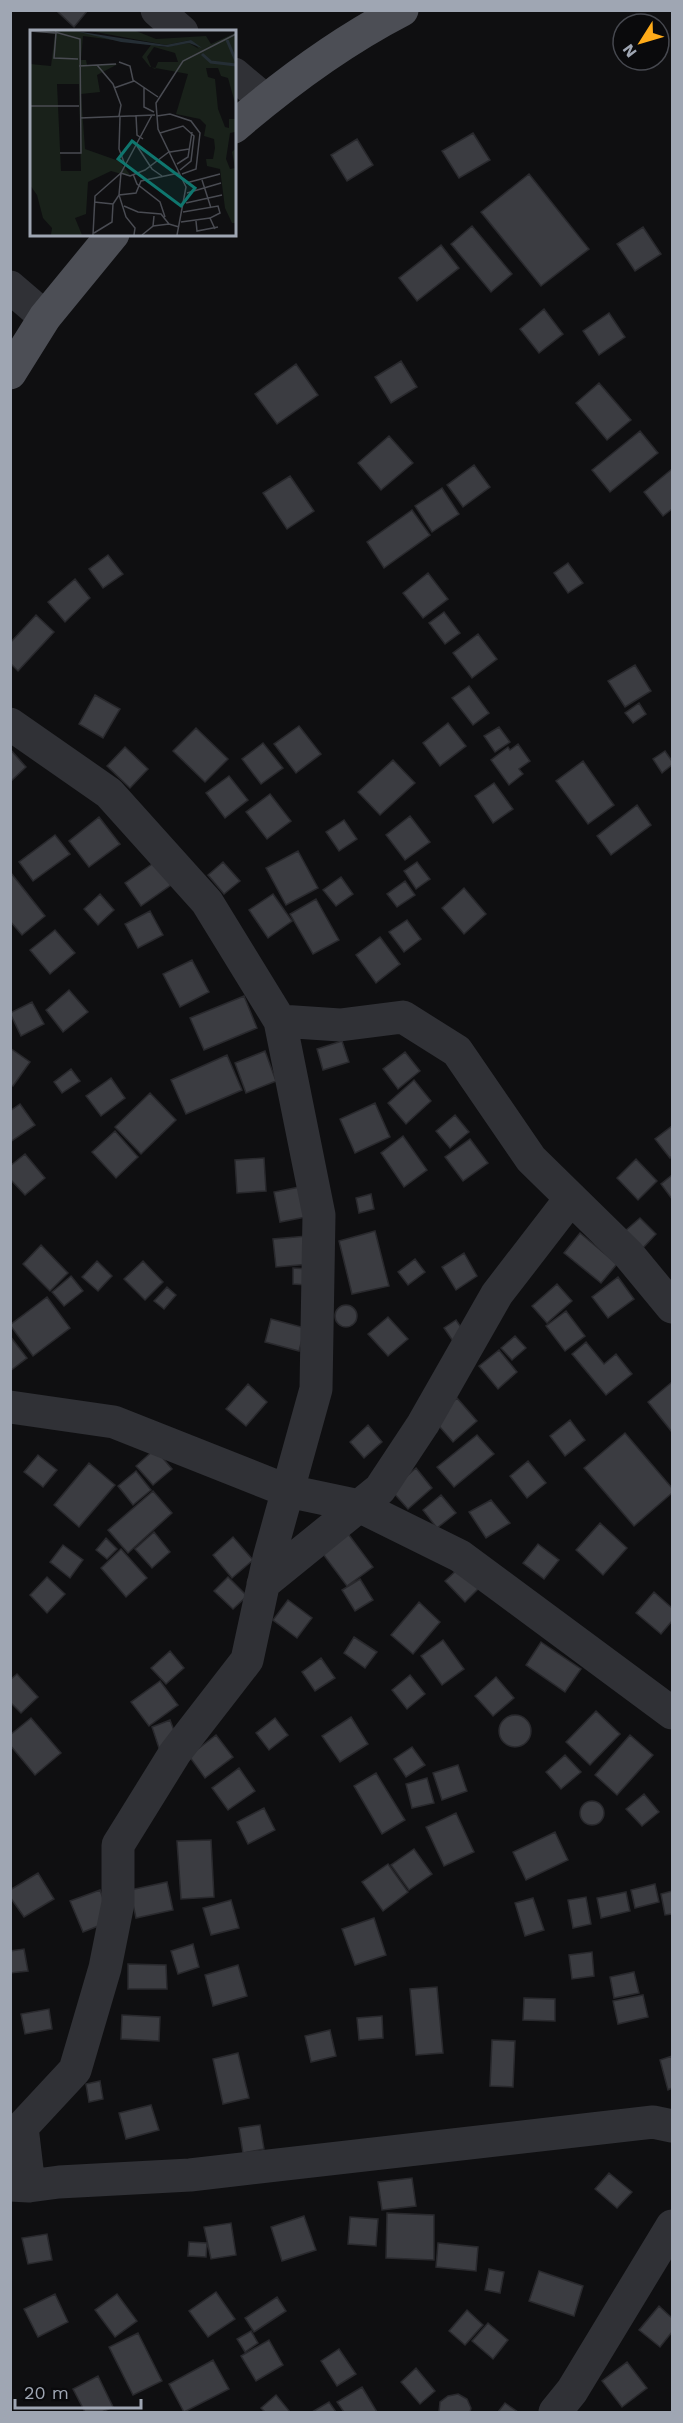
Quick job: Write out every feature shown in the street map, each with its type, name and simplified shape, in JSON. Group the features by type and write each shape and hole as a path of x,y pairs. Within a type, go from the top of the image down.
{"main road":[{"path":"236,126 265,100 366,29 402,10"},
{"path":"10,373 45,317 111,236"}],"street":[{"path":"157,10 180,30"},
{"path":"236,76 265,100"},
{"path":"10,287 45,317"},
{"path":"10,724 109,793 207,902 280,1020 319,1215 316,1389 263,1584 247,1660 175,1753 118,1845 118,1903 105,1968 75,2070 22,2127 20,2185 190,2175 653,2122 672,2126"},
{"path":"280,1020 339,1025 403,1017 457,1051 531,1159 630,1256 672,1307"},
{"path":"263,1584 380,1489 423,1424 497,1294 571,1198"},
{"path":"10,1407 114,1422 288,1491 359,1506 460,1556 672,1713"},
{"path":"555,2412 572,2391 672,2226"}],"building":[{"path":"59,10 88,10 74,27 58,12"},
{"path":"473,133 490,160 459,178 442,151"},
{"path":"357,139 373,165 347,181 331,155"},
{"path":"529,174 589,249 541,286 481,212"},
{"path":"472,226 512,274 491,292 451,244"},
{"path":"643,227 661,254 635,271 617,244"},
{"path":"441,245 459,268 417,301 399,278"},
{"path":"544,309 563,334 539,353 520,329"},
{"path":"609,313 625,337 599,355 583,331"},
{"path":"401,361 417,387 391,403 375,377"},
{"path":"296,364 318,395 277,424 255,394"},
{"path":"599,383 631,420 607,440 576,403"},
{"path":"640,431 658,453 610,492 592,470"},
{"path":"389,436 413,463 381,490 358,463"},
{"path":"474,465 490,487 463,507 447,485"},
{"path":"672,469 672,509 663,516 644,492"},
{"path":"290,476 314,511 287,529 263,493"},
{"path":"442,488 459,514 432,532 415,506"},
{"path":"412,510 430,535 384,568 367,542"},
{"path":"108,555 123,574 103,588 89,569"},
{"path":"568,563 583,583 568,593 554,573"},
{"path":"428,573 448,599 423,618 403,593"},
{"path":"75,579 90,598 65,622 48,602"},
{"path":"444,612 460,633 445,644 429,623"},
{"path":"36,615 54,632 18,671 10,663 10,643"},
{"path":"478,634 497,659 472,678 453,653"},
{"path":"635,665 651,691 625,707 608,681"},
{"path":"469,686 489,713 473,725 452,698"},
{"path":"95,695 120,709 103,738 79,724"},
{"path":"639,703 646,714 633,723 625,713"},
{"path":"448,723 466,746 440,766 423,743"},
{"path":"299,726 321,754 296,773 274,744"},
{"path":"499,727 510,742 495,752 484,736"},
{"path":"196,728 228,759 205,782 173,751"},
{"path":"263,743 283,768 261,784 242,759"},
{"path":"518,744 530,761 519,769 523,774 509,785 491,760 508,747 510,750"},
{"path":"125,747 148,769 130,788 107,766"},
{"path":"10,749 26,767 10,782"},
{"path":"665,751 672,765 662,773 653,759"},
{"path":"393,760 415,783 380,815 358,792"},
{"path":"583,761 614,805 588,824 556,781"},
{"path":"229,776 248,800 225,818 206,793"},
{"path":"494,783 513,809 493,823 475,796"},
{"path":"270,794 291,821 267,839 246,812"},
{"path":"637,805 651,825 611,855 597,836"},
{"path":"410,816 430,842 405,860 386,835"},
{"path":"99,817 120,844 89,867 69,841"},
{"path":"344,820 357,839 339,851 326,832"},
{"path":"55,835 70,854 33,881 19,862"},
{"path":"298,851 318,888 286,905 266,868"},
{"path":"155,862 171,885 141,906 125,883"},
{"path":"223,862 240,881 224,894 208,875"},
{"path":"417,862 430,879 416,889 404,871"},
{"path":"11,873 45,916 22,935 10,921"},
{"path":"341,877 353,894 336,906 323,890"},
{"path":"405,881 415,895 397,907 387,894"},
{"path":"464,888 486,914 464,934 442,908"},
{"path":"100,894 114,910 98,925 84,909"},
{"path":"273,894 292,921 268,938 249,910"},
{"path":"316,899 339,940 313,954 290,914"},
{"path":"150,911 163,935 138,948 125,924"},
{"path":"407,920 421,939 404,952 389,932"},
{"path":"55,930 75,953 50,974 30,950"},
{"path":"380,937 400,964 376,983 356,955"},
{"path":"192,960 209,992 180,1007 163,974"},
{"path":"69,990 88,1012 63,1032 46,1010"},
{"path":"244,996 257,1028 204,1050 190,1018"},
{"path":"32,1002 44,1024 21,1036 10,1013"},
{"path":"342,1041 349,1062 323,1070 317,1049"},
{"path":"10,1048 30,1062 13,1086 10,1084"},
{"path":"265,1051 276,1081 246,1093 235,1063"},
{"path":"405,1052 420,1071 398,1089 383,1069"},
{"path":"227,1055 242,1090 186,1114 171,1080"},
{"path":"71,1069 80,1081 62,1093 54,1082"},
{"path":"111,1078 125,1098 101,1116 86,1096"},
{"path":"414,1080 431,1101 406,1124 388,1103"},
{"path":"150,1093 176,1120 141,1154 115,1127"},
{"path":"375,1103 390,1137 355,1153 340,1119"},
{"path":"20,1104 35,1125 10,1142 10,1111"},
{"path":"455,1115 469,1132 450,1148 436,1131"},
{"path":"672,1126 672,1156 670,1158 655,1139"},
{"path":"115,1131 138,1157 116,1178 92,1152"},
{"path":"403,1136 427,1170 404,1187 381,1153"},
{"path":"470,1139 488,1163 463,1181 445,1157"},
{"path":"25,1154 45,1178 25,1195 10,1179 10,1166"},
{"path":"264,1158 266,1191 237,1193 235,1160"},
{"path":"636,1159 657,1181 638,1200 617,1178"},
{"path":"672,1175 672,1199 661,1184"},
{"path":"305,1186 311,1216 280,1222 274,1192"},
{"path":"371,1194 374,1209 359,1213 356,1198"},
{"path":"640,1218 656,1234 642,1249 625,1231"},
{"path":"375,1231 389,1286 352,1294 339,1241"},
{"path":"580,1233 617,1264 601,1283 564,1253"},
{"path":"307,1236 310,1264 276,1267 273,1239"},
{"path":"41,1245 68,1273 50,1291 23,1264"},
{"path":"464,1253 477,1276 456,1290 442,1267"},
{"path":"415,1259 425,1272 408,1285 398,1272"},
{"path":"97,1261 112,1276 98,1291 82,1277"},
{"path":"143,1261 163,1282 145,1300 124,1279"},
{"path":"293,1268 309,1269 307,1285 293,1284"},
{"path":"71,1276 83,1291 64,1306 52,1292"},
{"path":"618,1277 634,1299 608,1318 592,1297"},
{"path":"557,1284 572,1301 547,1323 532,1306"},
{"path":"167,1287 176,1295 164,1309 154,1301"},
{"path":"47,1297 70,1328 33,1356 10,1325"},
{"path":"346,1305 354,1308 357,1316 354,1324 346,1327 338,1324 335,1316 338,1308"},
{"path":"566,1311 585,1336 565,1351 546,1326"},
{"path":"388,1317 408,1339 388,1356 368,1334"},
{"path":"271,1319 305,1328 299,1351 265,1342"},
{"path":"456,1320 467,1336 455,1344 444,1328"},
{"path":"10,1336 27,1358 10,1371"},
{"path":"515,1336 526,1348 512,1360 501,1348"},
{"path":"586,1342 604,1364 616,1354 632,1374 606,1395 572,1354"},
{"path":"499,1350 517,1372 498,1389 479,1366"},
{"path":"672,1382 672,1432 648,1402"},
{"path":"248,1384 267,1402 246,1426 226,1409"},
{"path":"457,1398 477,1421 453,1442 433,1419"},
{"path":"570,1420 585,1440 565,1456 550,1436"},
{"path":"368,1425 382,1442 364,1458 350,1442"},
{"path":"625,1433 672,1488 672,1493 634,1526 584,1468"},
{"path":"477,1435 494,1454 454,1487 437,1467"},
{"path":"155,1449 172,1469 153,1485 136,1466"},
{"path":"38,1455 57,1470 43,1487 24,1472"},
{"path":"528,1461 546,1483 527,1498 510,1476"},
{"path":"89,1463 115,1485 79,1527 54,1505"},
{"path":"416,1468 432,1488 408,1509 391,1490"},
{"path":"136,1471 151,1490 133,1505 118,1486"},
{"path":"153,1491 172,1513 128,1553 108,1530"},
{"path":"441,1495 456,1513 437,1528 423,1510"},
{"path":"491,1500 510,1523 486,1538 469,1512"},
{"path":"600,1523 627,1548 603,1575 576,1550"},
{"path":"343,1527 373,1567 347,1586 317,1546"},
{"path":"154,1532 170,1552 152,1568 135,1549"},
{"path":"233,1537 253,1560 232,1578 213,1555"},
{"path":"106,1538 117,1549 107,1559 96,1550"},
{"path":"538,1544 559,1560 544,1579 523,1563"},
{"path":"63,1545 83,1560 70,1578 50,1562"},
{"path":"121,1549 147,1578 126,1597 101,1568"},
{"path":"460,1567 480,1587 465,1602 445,1581"},
{"path":"47,1577 65,1594 47,1613 30,1595"},
{"path":"228,1577 247,1596 233,1609 214,1591"},
{"path":"360,1579 373,1600 355,1611 342,1590"},
{"path":"654,1592 672,1608 672,1621 661,1634 636,1613"},
{"path":"288,1600 312,1618 297,1638 273,1620"},
{"path":"419,1602 440,1622 413,1654 391,1635"},
{"path":"354,1637 377,1652 365,1668 344,1653"},
{"path":"443,1640 464,1669 442,1685 421,1656"},
{"path":"541,1642 581,1669 565,1692 526,1665"},
{"path":"170,1651 184,1668 166,1684 151,1668"},
{"path":"321,1658 335,1678 315,1691 302,1672"},
{"path":"17,1674 38,1697 21,1713 10,1702 10,1680"},
{"path":"410,1675 425,1694 407,1709 392,1690"},
{"path":"496,1677 514,1698 493,1716 475,1696"},
{"path":"160,1681 178,1705 149,1726 131,1702"},
{"path":"596,1711 620,1734 590,1765 566,1742"},
{"path":"515,1715 527,1719 531,1731 527,1743 515,1747 503,1743 499,1731 503,1719"},
{"path":"351,1717 368,1744 340,1762 322,1736"},
{"path":"31,1718 61,1753 35,1775 10,1745 10,1735"},
{"path":"275,1718 288,1735 269,1750 256,1733"},
{"path":"170,1720 178,1741 159,1748 152,1727"},
{"path":"216,1735 233,1757 205,1778 189,1756"},
{"path":"630,1735 653,1755 617,1795 595,1775"},
{"path":"412,1747 425,1765 406,1777 394,1759"},
{"path":"565,1755 581,1772 561,1789 546,1772"},
{"path":"458,1765 467,1791 442,1800 433,1773"},
{"path":"239,1768 255,1791 228,1810 212,1788"},
{"path":"376,1773 405,1820 382,1834 354,1786"},
{"path":"427,1778 434,1803 412,1808 406,1784"},
{"path":"644,1794 659,1812 642,1826 626,1809"},
{"path":"592,1801 600,1805 604,1813 600,1821 592,1825 584,1821 580,1813 584,1805"},
{"path":"264,1808 275,1830 248,1844 237,1822"},
{"path":"456,1813 474,1852 444,1866 426,1827"},
{"path":"555,1832 568,1860 526,1880 513,1852"},
{"path":"211,1840 214,1897 181,1899 177,1841"},
{"path":"414,1849 432,1874 409,1890 391,1865"},
{"path":"388,1864 408,1892 383,1911 362,1882"},
{"path":"38,1873 54,1899 24,1917 10,1897 10,1890"},
{"path":"167,1882 173,1910 136,1918 130,1890"},
{"path":"655,1884 659,1902 635,1908 631,1890"},
{"path":"100,1890 111,1921 83,1932 70,1901"},
{"path":"672,1891 672,1914 665,1915 661,1894"},
{"path":"626,1892 630,1911 601,1918 597,1898"},
{"path":"586,1897 591,1924 573,1928 568,1900"},
{"path":"533,1898 544,1930 525,1936 515,1903"},
{"path":"231,1900 239,1928 211,1935 203,1908"},
{"path":"374,1918 386,1955 355,1965 342,1929"},
{"path":"193,1944 199,1967 178,1974 171,1951"},
{"path":"24,1949 28,1971 10,1973 10,1951"},
{"path":"592,1952 594,1976 572,1979 569,1955"},
{"path":"128,1964 166,1965 167,1989 128,1989"},
{"path":"238,1965 247,1996 213,2006 205,1975"},
{"path":"634,1972 639,1993 614,1998 610,1977"},
{"path":"437,1987 443,2053 416,2055 410,1989"},
{"path":"643,1995 648,2017 618,2024 613,2001"},
{"path":"524,1998 555,1999 555,2021 523,2020"},
{"path":"49,2009 52,2029 25,2034 21,2014"},
{"path":"122,2015 160,2017 159,2041 121,2039"},
{"path":"382,2016 383,2038 359,2040 357,2018"},
{"path":"330,2030 336,2056 311,2062 305,2036"},
{"path":"492,2040 515,2041 513,2087 490,2086"},
{"path":"238,2053 249,2098 223,2104 213,2059"},
{"path":"672,2056 672,2088 668,2090 660,2060"},
{"path":"100,2081 103,2099 89,2102 86,2084"},
{"path":"151,2105 159,2130 126,2139 119,2113"},
{"path":"260,2125 264,2149 243,2153 239,2128"},
{"path":"609,2173 632,2192 617,2208 595,2189"},
{"path":"412,2178 416,2206 382,2210 378,2182"},
{"path":"387,2213 434,2215 434,2260 386,2258"},
{"path":"304,2216 316,2250 282,2261 271,2227"},
{"path":"350,2217 378,2219 376,2246 348,2244"},
{"path":"231,2223 236,2255 211,2259 204,2227"},
{"path":"47,2234 52,2260 28,2264 22,2238"},
{"path":"189,2242 207,2243 206,2257 188,2256"},
{"path":"438,2243 478,2247 476,2271 436,2267"},
{"path":"489,2269 504,2272 500,2293 485,2290"},
{"path":"539,2271 583,2286 574,2316 529,2301"},
{"path":"216,2292 235,2319 208,2337 189,2311"},
{"path":"55,2294 68,2322 38,2337 24,2309"},
{"path":"117,2294 137,2321 115,2337 95,2310"},
{"path":"277,2297 286,2311 254,2332 245,2318"},
{"path":"659,2306 672,2318 672,2332 660,2347 639,2330"},
{"path":"467,2310 483,2325 465,2345 449,2331"},
{"path":"488,2323 508,2340 493,2359 472,2341"},
{"path":"251,2331 258,2343 245,2352 237,2339"},
{"path":"138,2333 162,2381 133,2395 109,2347"},
{"path":"269,2340 283,2365 256,2381 241,2356"},
{"path":"339,2349 356,2374 337,2386 321,2361"},
{"path":"213,2360 229,2389 184,2412 169,2384"},
{"path":"627,2362 647,2388 622,2407 602,2381"},
{"path":"416,2368 435,2391 420,2404 401,2382"},
{"path":"98,2376 113,2407 102,2412 85,2412 73,2389"},
{"path":"362,2387 377,2412 344,2412 337,2402"},
{"path":"458,2394 467,2399 471,2408 470,2412 439,2412 440,2402 448,2396"},
{"path":"276,2395 290,2412 265,2412 261,2408"},
{"path":"329,2402 336,2412 312,2412"},
{"path":"505,2403 518,2412 498,2412"}]}
